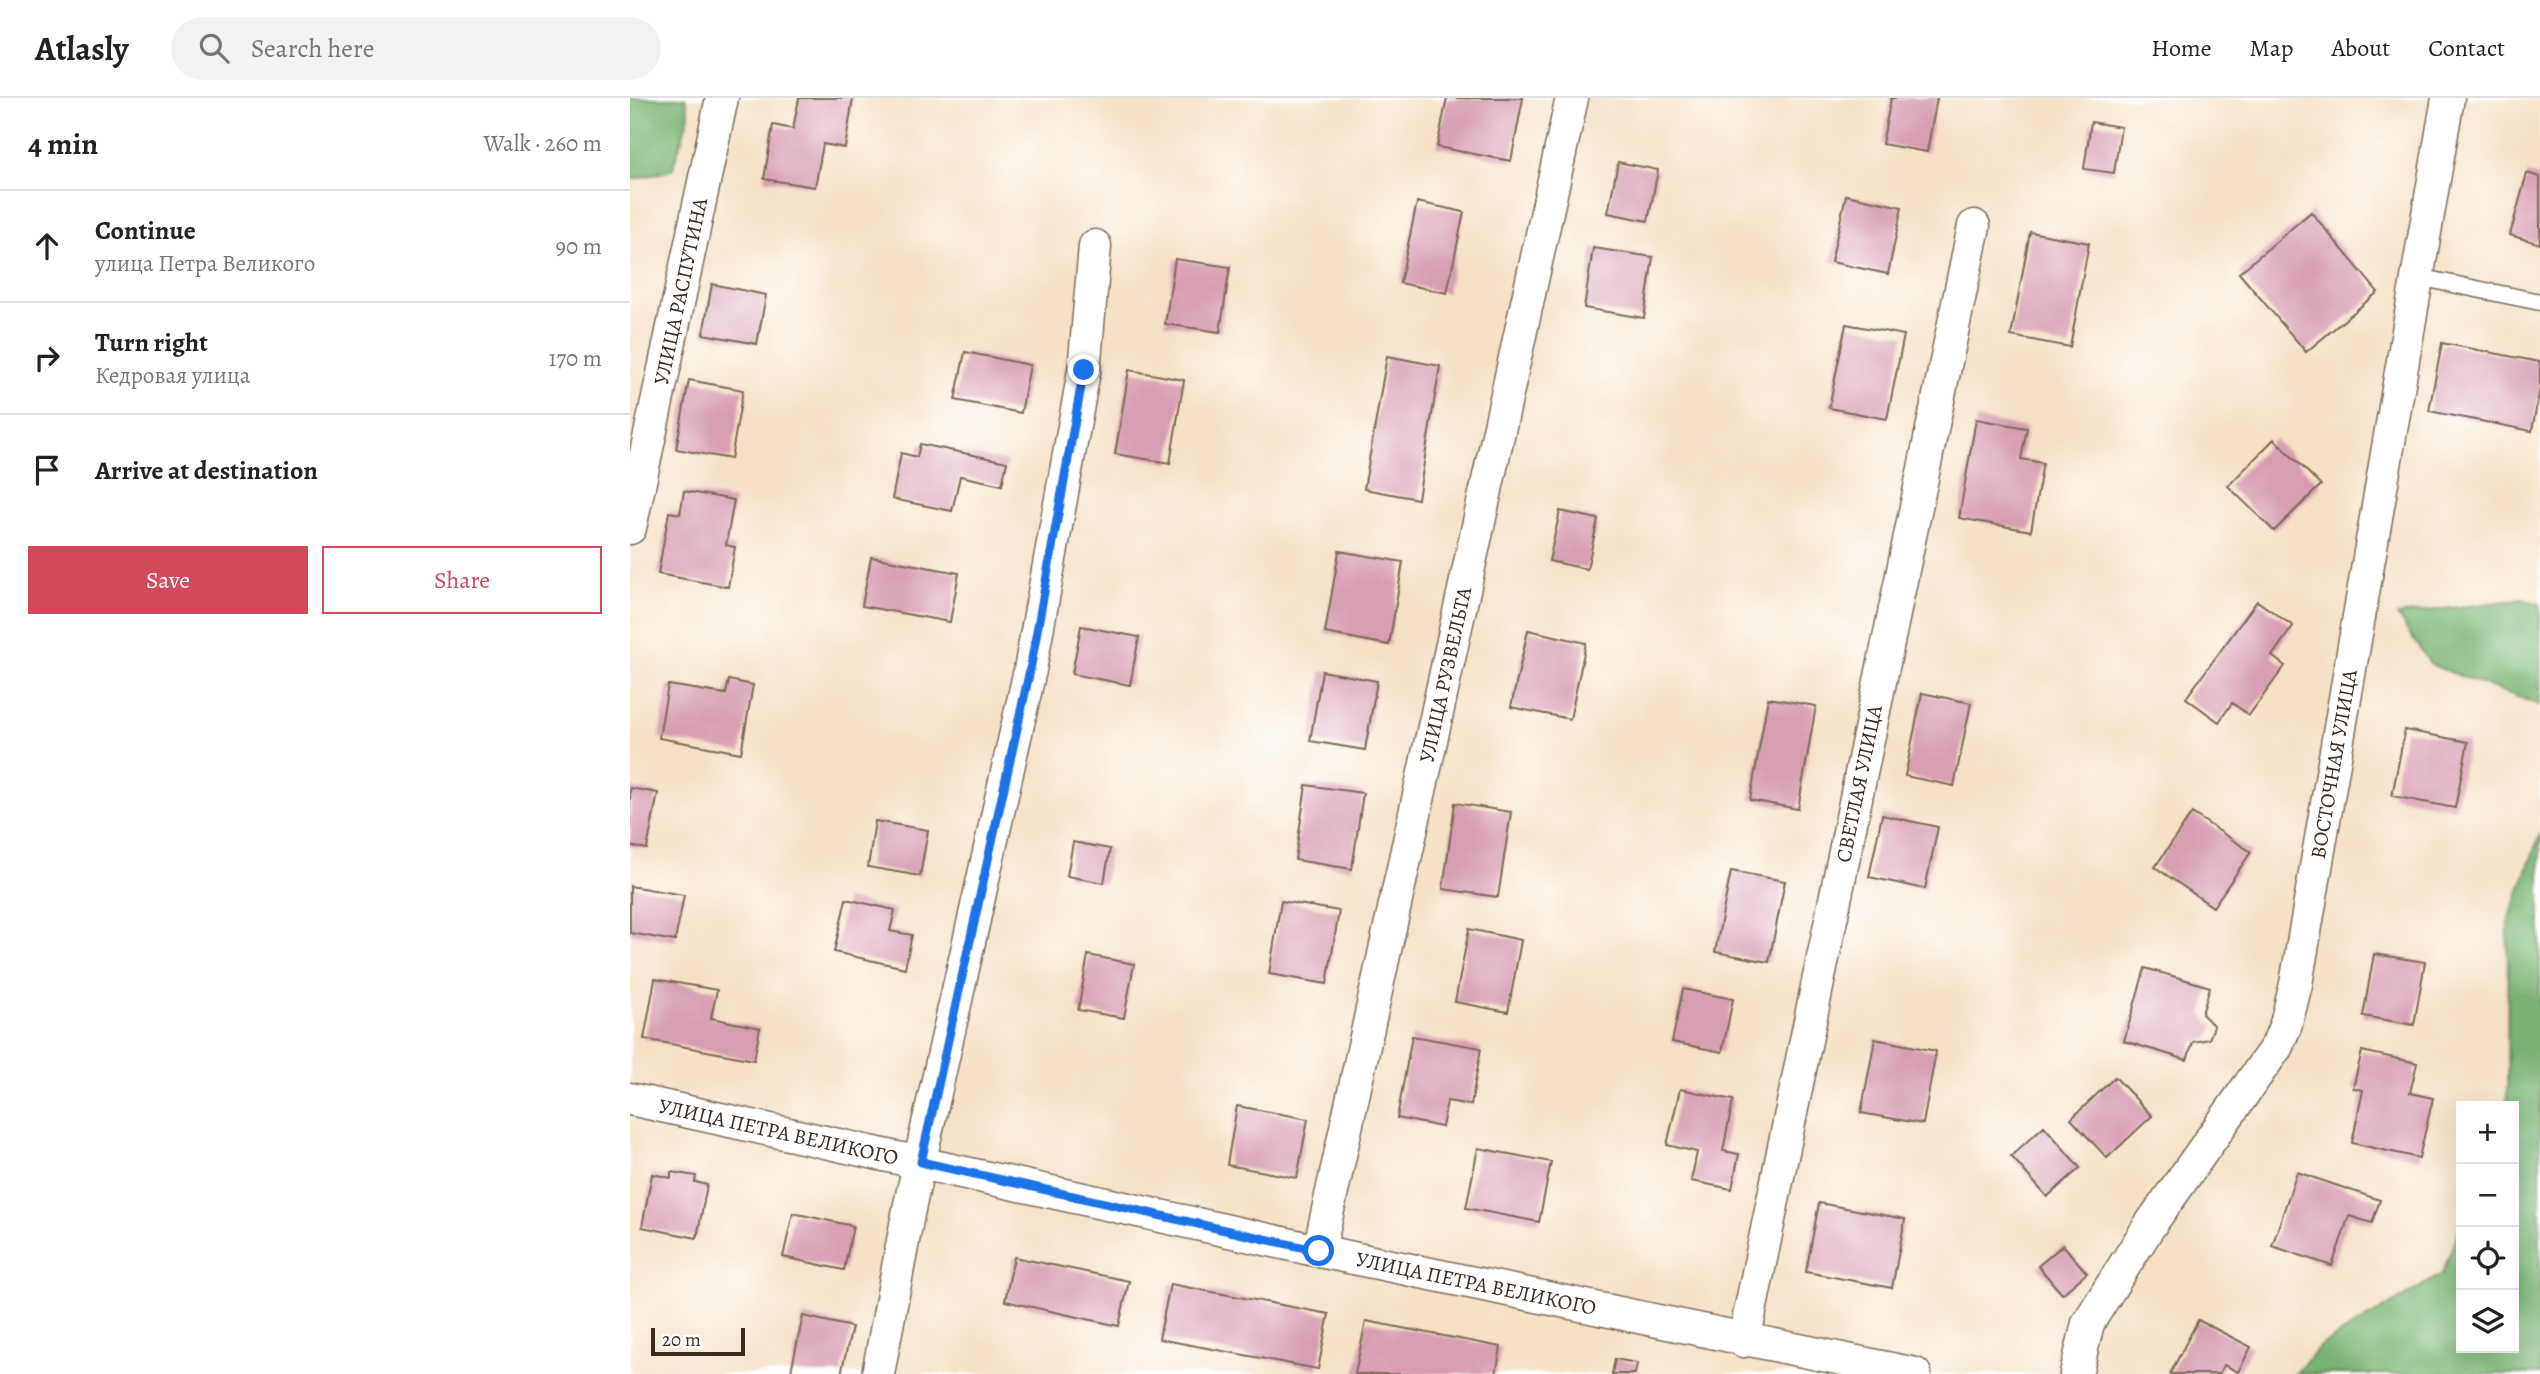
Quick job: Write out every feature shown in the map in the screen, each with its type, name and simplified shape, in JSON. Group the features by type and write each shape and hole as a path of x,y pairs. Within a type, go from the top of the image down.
{"street":[{"name":"УЛИЦА РАСПУТИНА","path":"630,527 722,98"},
{"name":"УЛИЦА РУЗВЕЛЬТА","path":"1319,1251 1572,98"},
{"name":"ВОСТОЧНАЯ УЛИЦА","path":"2076,1374 2088,1323 2150,1225 2277,1046 2286,1024 2299,970 2448,98"},
{"name":"СВЕТЛАЯ УЛИЦА","path":"1744,1341 1973,226"},
{"path":"878,1374 909,1209 1030,670 1084,370 1095,246"},
{"name":"УЛИЦА ПЕТРА ВЕЛИКОГО","path":"630,1100 1319,1251 1744,1341 1915,1374"}],"lane":[{"path":"2418,277 2540,302"}],"green space":[{"path":"630,98 686,98 689,116 672,170 630,179"},
{"path":"2522,599 2540,604 2540,705 2431,665 2397,615"},
{"path":"2540,834 2540,1374 2295,1374 2320,1346 2442,1274 2456,1237 2456,1353 2519,1353 2519,1101 2507,1101 2508,923"}],"building":[{"path":"799,98 853,98 845,148 823,144 815,187 764,179 773,125 793,129"},
{"path":"1447,98 1523,98 1511,161 1437,147"},
{"path":"1891,98 1937,98 1927,152 1882,144"},
{"path":"2091,122 2121,127 2114,173 2084,169"},
{"path":"1618,162 1658,170 1648,221 1608,213"},
{"path":"2527,173 2540,177 2540,244 2510,235"},
{"path":"1846,195 1902,207 1888,274 1831,262"},
{"path":"1417,202 1464,212 1447,293 1400,283"},
{"path":"2311,212 2378,292 2306,352 2239,273"},
{"path":"2030,232 2089,243 2070,347 2011,336"},
{"path":"1593,248 1653,257 1644,318 1584,308"},
{"path":"1175,259 1230,267 1220,332 1165,324"},
{"path":"712,284 766,295 757,344 703,334"},
{"path":"1846,324 1904,335 1887,419 1829,408"},
{"path":"2442,343 2540,362 2540,388 2532,431 2429,411"},
{"path":"965,352 1030,365 1021,413 955,400"},
{"path":"1387,356 1440,366 1418,499 1364,489"},
{"path":"1129,370 1184,380 1170,463 1115,454"},
{"path":"689,380 743,390 731,459 676,449"},
{"path":"1976,419 2027,428 2021,459 2043,463 2031,531 1959,518"},
{"path":"2274,439 2321,485 2274,531 2228,486"},
{"path":"920,444 1007,462 1002,485 960,476 952,511 892,499 901,453 917,457"},
{"path":"684,491 734,500 726,545 735,547 728,587 658,574 669,512 680,514"},
{"path":"1560,511 1598,519 1587,569 1549,561"},
{"path":"1339,551 1403,562 1389,645 1325,633"},
{"path":"871,557 959,573 950,622 862,606"},
{"path":"2257,601 2293,626 2272,656 2285,666 2249,715 2232,703 2219,722 2186,698"},
{"path":"1081,626 1139,637 1130,685 1072,674"},
{"path":"1528,630 1586,643 1570,719 1511,707"},
{"path":"1322,671 1377,681 1365,750 1310,741"},
{"path":"729,680 753,685 741,753 659,738 668,685 726,694"},
{"path":"1922,693 1971,703 1954,786 1905,776"},
{"path":"1768,698 1816,706 1798,809 1750,800"},
{"path":"2405,730 2468,742 2455,808 2392,796"},
{"path":"1306,785 1363,793 1352,869 1295,860"},
{"path":"630,788 658,793 647,849 630,846"},
{"path":"1455,803 1511,812 1498,897 1443,889"},
{"path":"2192,813 2251,852 2213,907 2155,867"},
{"path":"1882,815 1938,827 1925,889 1869,877"},
{"path":"875,821 928,830 920,876 868,867"},
{"path":"1073,842 1110,849 1104,883 1067,876"},
{"path":"1731,871 1785,881 1769,962 1715,952"},
{"path":"630,886 684,895 675,941 630,933"},
{"path":"846,899 895,910 890,931 912,935 905,968 834,952"},
{"path":"1281,901 1339,911 1327,984 1269,974"},
{"path":"1469,929 1521,940 1508,1012 1455,1002"},
{"path":"2374,954 2425,962 2414,1025 2363,1016"},
{"path":"1088,955 1134,964 1124,1018 1078,1010"},
{"path":"2145,968 2210,987 2202,1014 2214,1026 2209,1039 2193,1042 2187,1060 2124,1041"},
{"path":"655,979 717,990 711,1018 760,1028 754,1060 644,1039"},
{"path":"1683,989 1733,999 1722,1052 1672,1042"},
{"path":"1412,1036 1481,1048 1471,1105 1447,1101 1442,1127 1397,1118"},
{"path":"1875,1039 1936,1051 1923,1124 1861,1113"},
{"path":"2362,1051 2417,1063 2410,1093 2433,1098 2419,1158 2352,1143 2363,1090 2353,1088"},
{"path":"2115,1077 2152,1116 2107,1158 2071,1119"},
{"path":"1680,1089 1733,1100 1723,1151 1739,1154 1732,1189 1691,1181 1697,1152 1667,1145"},
{"path":"1237,1106 1308,1119 1297,1178 1227,1165"},
{"path":"2044,1126 2080,1168 2047,1197 2011,1156"},
{"path":"1478,1148 1551,1162 1539,1222 1466,1208"},
{"path":"671,1172 696,1176 695,1182 707,1185 697,1238 642,1227 652,1174 671,1178"},
{"path":"2297,1172 2380,1200 2372,1223 2349,1216 2332,1266 2272,1246"},
{"path":"1819,1203 1905,1219 1892,1288 1806,1272"},
{"path":"793,1213 853,1226 844,1270 783,1257"},
{"path":"2063,1245 2087,1273 2062,1294 2038,1266"},
{"path":"1014,1257 1129,1281 1119,1326 1005,1301"},
{"path":"1170,1284 1329,1314 1318,1369 1159,1339"},
{"path":"803,1316 852,1327 841,1374 791,1371"},
{"path":"2198,1320 2251,1347 2238,1372 2224,1365 2219,1374 2170,1374"},
{"path":"1366,1321 1501,1347 1496,1374 1355,1374"},
{"path":"1615,1359 1637,1363 1635,1374 1612,1374"}],"route":[{"path":"1084,370 1030,670 921,1162 1319,1251"}]}
